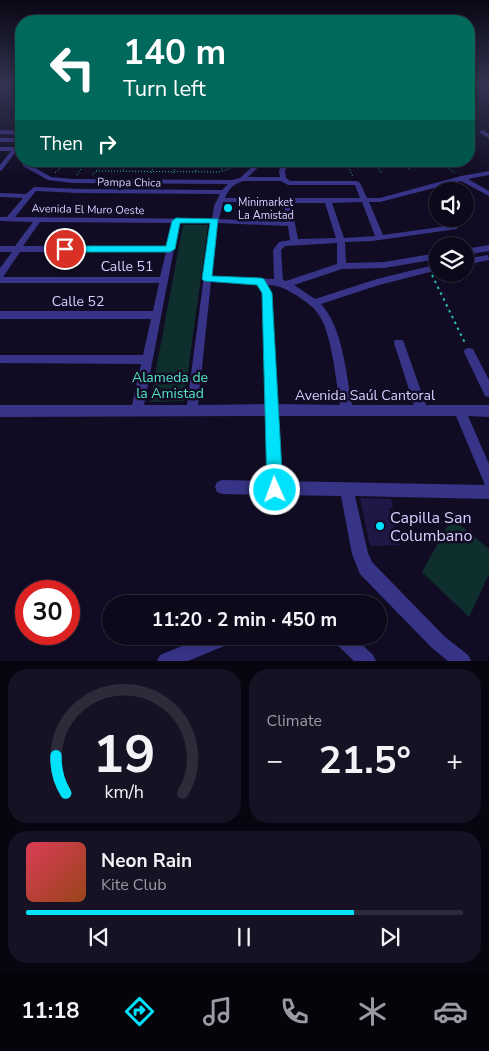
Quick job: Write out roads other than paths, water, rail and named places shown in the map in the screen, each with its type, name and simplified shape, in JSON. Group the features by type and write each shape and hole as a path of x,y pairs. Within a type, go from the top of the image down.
{"street":[{"path":"0,132 15,132"},
{"path":"482,132 489,136"},
{"path":"0,140 15,141"},
{"path":"0,149 15,149"},
{"path":"0,169 12,158 15,151"},
{"path":"0,158 12,158"},
{"path":"29,167 50,179 73,181 233,182 242,178 255,167"},
{"path":"283,179 284,167"},
{"name":"Pampa Chica","path":"27,196 34,189 222,196 287,201 380,200 461,178 489,173"},
{"path":"242,178 283,179 288,183 355,182 380,238"},
{"path":"461,178 489,194"},
{"path":"46,190 50,179"},
{"path":"192,410 215,221 222,196 233,182"},
{"path":"0,195 27,196"},
{"path":"9,219 27,196"},
{"path":"287,201 294,241"},
{"path":"328,201 338,226 343,259 341,266"},
{"name":"Avenida El Muro Oeste","path":"0,219 215,221 291,224"},
{"path":"0,275 38,219"},
{"path":"137,411 176,221"},
{"path":"347,410 333,336 324,314 314,303 282,283 276,260 277,250 282,244 294,241 380,238 454,227"},
{"path":"474,250 489,248"},
{"path":"0,249 170,249"},
{"path":"207,279 282,283 341,266 384,265 429,258"},
{"path":"474,260 488,258"},
{"path":"314,303 377,282 429,269"},
{"name":"Calle 51","path":"0,280 164,280"},
{"path":"261,281 267,293 275,490"},
{"name":"Calle 52","path":"0,315 156,315"},
{"path":"399,343 422,410"},
{"path":"469,352 489,392"},
{"path":"0,359 146,360"},
{"name":"Avenida Saúl Cantoral","path":"0,411 489,411"},
{"path":"460,411 489,480"},
{"path":"222,487 275,490 489,492"},
{"path":"348,490 360,554 366,568 438,642 462,661"},
{"path":"166,661 206,645"},
{"path":"349,645 366,661"}],"place":[{"name":"Minimarket La Amistad","path":"228,208"},
{"name":"Capilla San Columbano","path":"380,526"}],"park label":[{"name":"Alameda de la Amistad","path":"170,386"}]}
